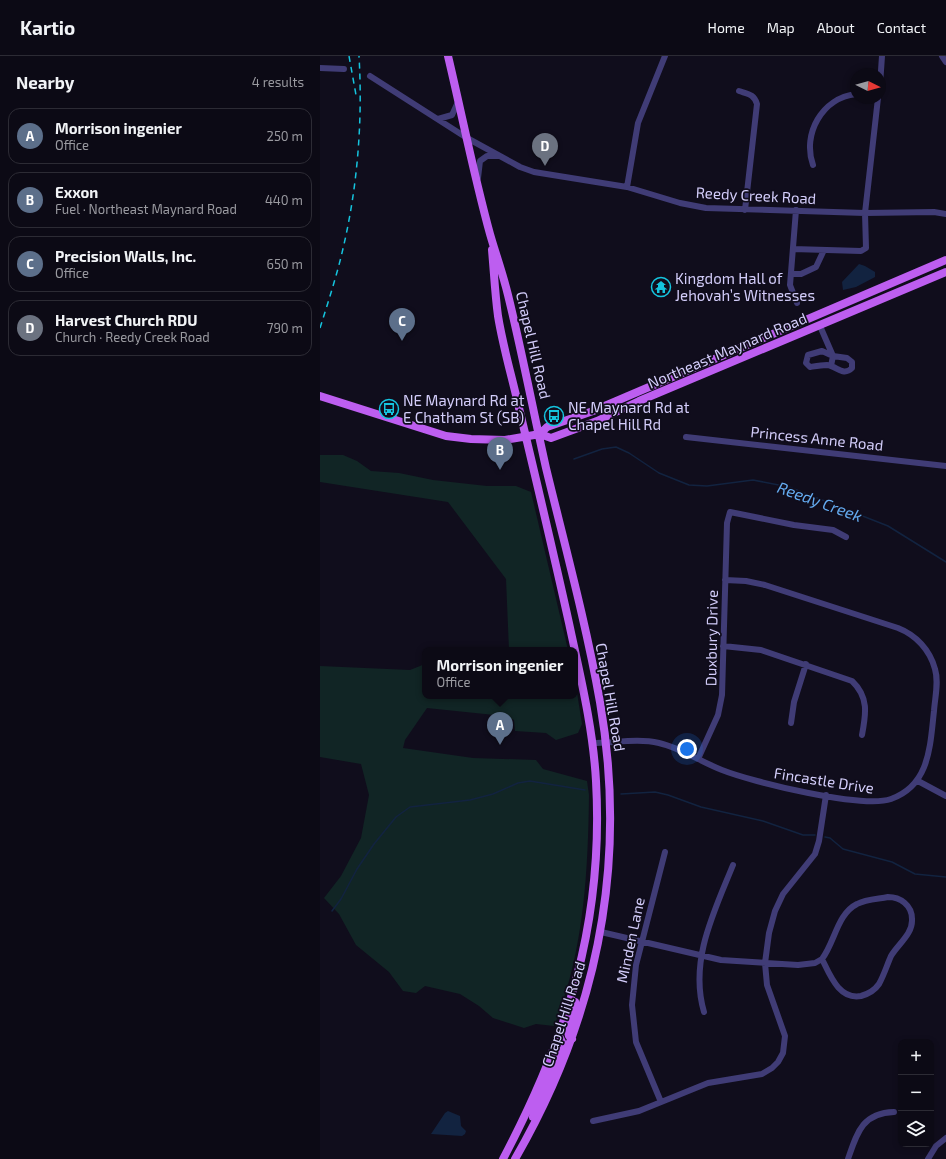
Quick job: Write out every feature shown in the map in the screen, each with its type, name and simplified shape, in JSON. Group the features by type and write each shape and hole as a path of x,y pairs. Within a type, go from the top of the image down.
{"main road":[{"name":"Chapel Hill Road","path":"448,56 490,234 508,296 540,434 592,665 606,743 611,826 610,861 601,932 583,1008 572,1039 549,1096 515,1159"},
{"name":"Chapel Hill Road","path":"490,234 499,318 574,647"},
{"name":"Northeast Maynard Road","path":"540,434 548,427 593,411 946,260"},
{"name":"Northeast Maynard Road","path":"320,396 446,436 471,439 505,440 540,434 551,438 578,428 946,272"},
{"name":"Chapel Hill Road","path":"503,1159 529,1109 559,1036 577,979 590,913 596,854 597,794 592,743 578,662"},
{"path":"572,1039 568,1032 574,1008 577,979"},
{"path":"522,1148 561,1050 562,1042 559,1036"}],"street":[{"path":"627,187 638,123 665,56"},
{"path":"881,68 882,56"},
{"path":"942,56 946,62"},
{"path":"320,68 344,69"},
{"name":"Reedy Creek Road","path":"370,76 467,138 520,167 534,172 627,187 695,206 745,210 796,210 865,213 934,212 946,214"},
{"path":"739,91 755,98 757,104 745,210"},
{"path":"813,165 810,149 813,132 820,115 832,102 850,95"},
{"path":"438,119 452,115 458,101"},
{"path":"793,249 864,250 867,244 865,235 865,213 877,104"},
{"path":"478,183 480,161 487,156 500,156"},
{"path":"796,210 790,286 797,303"},
{"path":"791,274 801,274 816,267 824,250"},
{"path":"820,326 832,356 831,366"},
{"path":"822,351 832,356 847,358 852,362 852,368 847,372 842,372 831,366 810,367 806,363 805,359 810,353 822,351"},
{"name":"Princess Anne Road","path":"686,437 946,466"},
{"name":"Duxbury Drive","path":"698,759 715,723 721,704 727,523 730,512 794,525 833,530 846,537"},
{"name":"Fincastle Drive","path":"592,743 639,741 657,742 720,770 746,778 826,795 880,801 901,794 918,781 926,767 929,753 937,684 935,668 931,658 916,638 898,628 765,585 746,581 725,580"},
{"path":"723,646 756,649 845,677 856,685 864,698 866,705 862,735"},
{"path":"791,723 794,702 806,664"},
{"path":"918,781 946,796"},
{"path":"593,1121 632,1113 708,1083 762,1074 778,1062 783,1053 785,1036 770,995 765,964 772,919 783,894 811,860 818,846 826,795"},
{"name":"Minden Lane","path":"661,1102 640,1053 632,1018 633,984 640,942 665,852"},
{"path":"704,1012 700,1001 700,956 706,934 733,865"},
{"path":"601,932 700,956 740,962 807,965 822,959 831,946 844,915 858,903 892,897 901,900 908,906 912,919 910,930 892,955 879,984 869,993 856,996 843,992 837,985 822,959"},
{"path":"848,1159 858,1134 865,1122 880,1113 894,1112"},
{"path":"928,1159 936,1146 946,1138"}],"green space":[{"path":"320,455 343,455 357,461 371,471 399,473 433,480 487,486 516,486 531,492 567,647 509,647 506,579 448,502 320,482"},
{"path":"422,665 422,699 578,699 582,724 578,733 556,740 546,733 515,731 514,720 504,716 427,708 405,740 403,748 473,758 536,760 543,769 587,781 589,795 587,854 582,912 572,970 554,1026 536,1024 524,1028 493,1018 479,1006 460,994 425,986 416,993 403,991 389,972 356,945 339,914 324,898 341,876 361,838 369,795 361,764 320,757 320,666 410,670"}],"water":[{"path":"859,264 875,272 875,277 856,287 843,290 842,282"},
{"path":"448,1111 460,1116 461,1126 466,1131 462,1136 431,1134 445,1113"}],"waterway":[{"name":"Reedy Creek","path":"574,459 602,449 616,447 629,453 659,473 689,485 707,486 753,480 789,487 888,526 946,562"},
{"path":"332,911 341,899 357,869 374,844 396,817 410,807 470,800 493,794 518,783 530,781 585,790"},
{"path":"621,794 655,792 701,807 763,821 803,835 815,835"},
{"path":"825,837 830,838 843,849 892,862 915,874 946,877"}],"railway":[{"path":"349,56 356,95"},
{"path":"320,328 340,261 355,185 360,108 359,56"}],"place":[{"name":"Harvest Church RDU","path":"545,166"},
{"name":"Kingdom Hall of Jehovah’s Witnesses","path":"661,287"},
{"name":"Precision Walls, Inc.","path":"402,341"},
{"name":"NE Maynard Rd at E Chatham St (SB)","path":"389,409"},
{"name":"NE Maynard Rd at Chapel Hill Rd","path":"554,416"},
{"name":"Exxon","path":"500,470"},
{"name":"Morrison ingenier","path":"500,745"}]}
